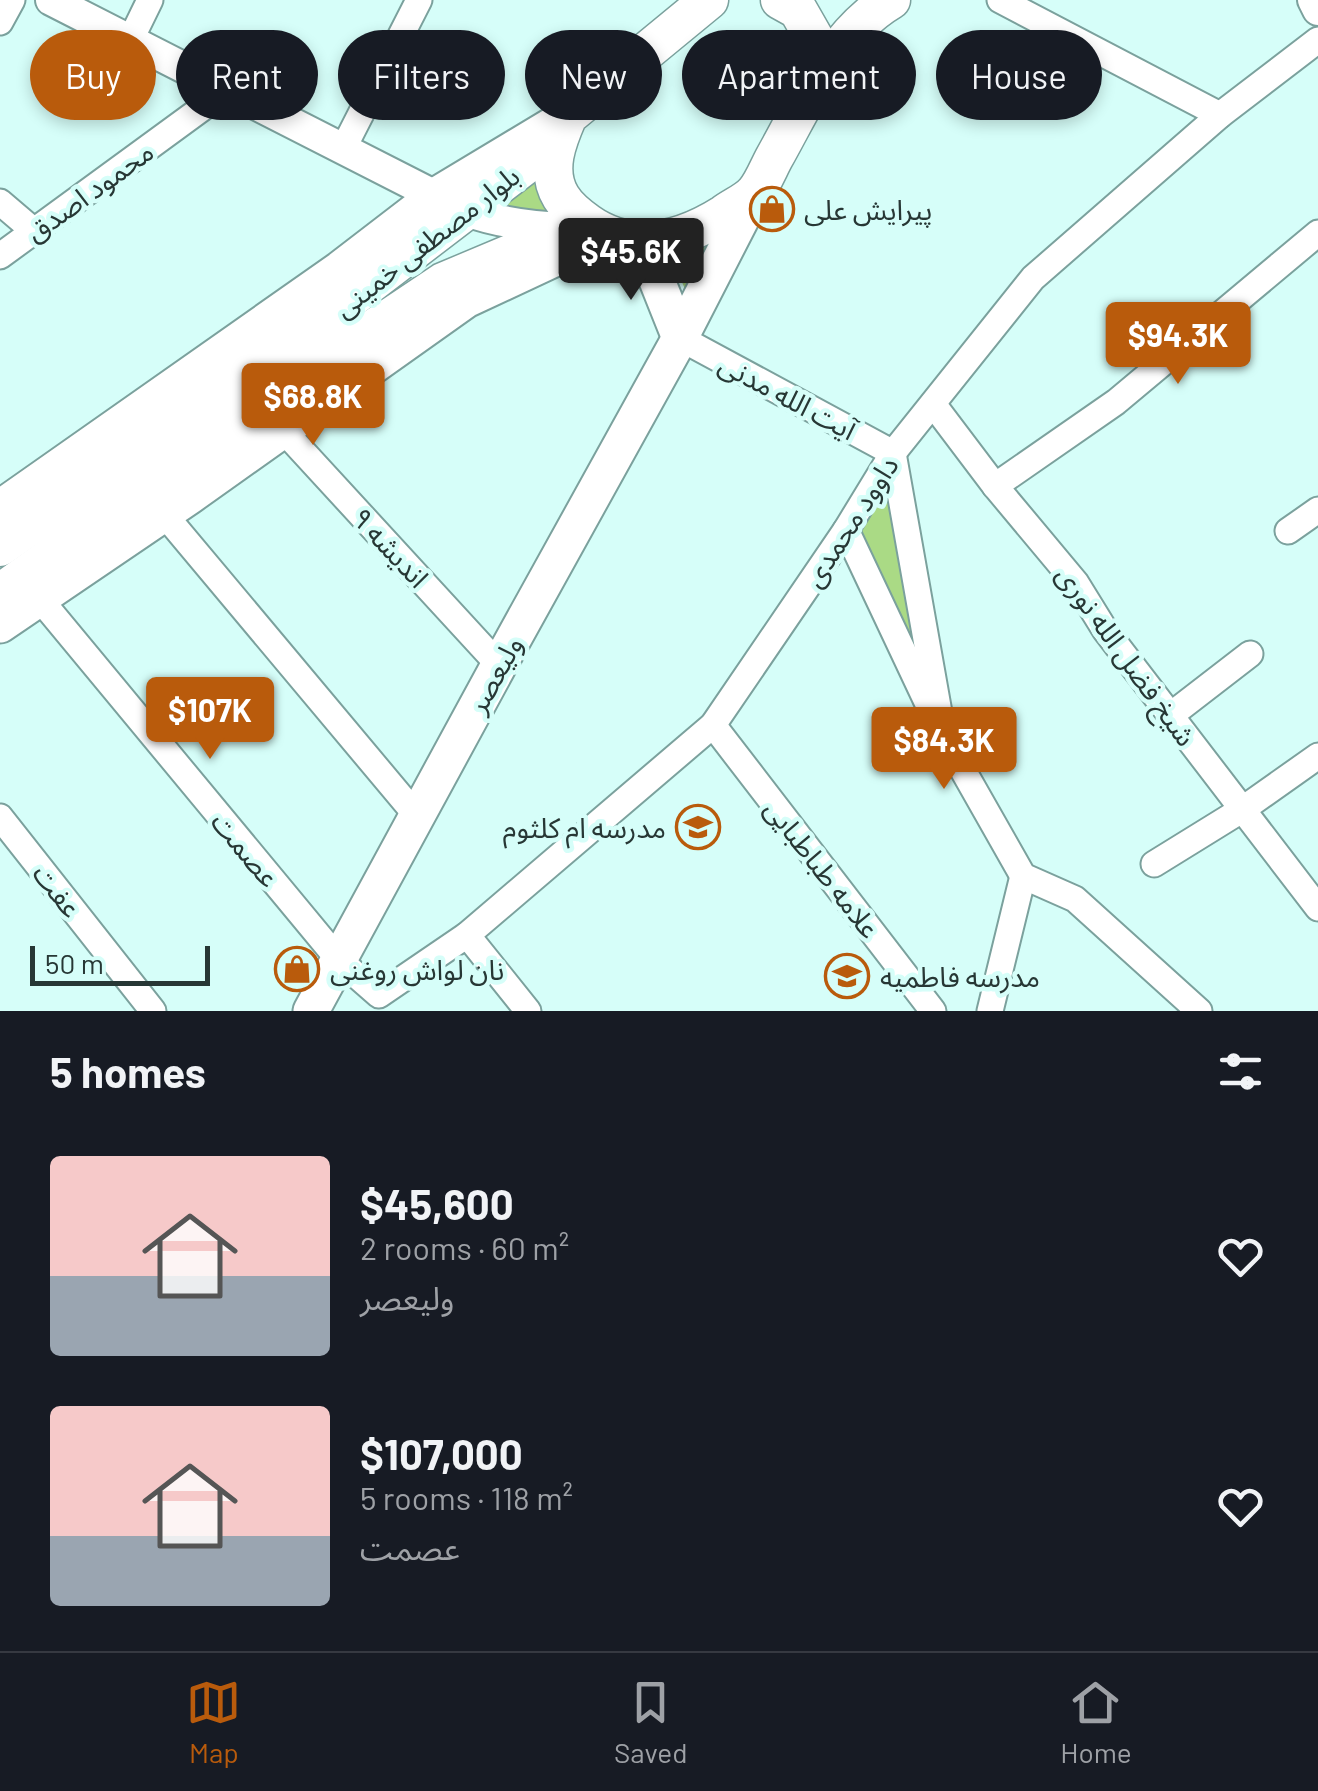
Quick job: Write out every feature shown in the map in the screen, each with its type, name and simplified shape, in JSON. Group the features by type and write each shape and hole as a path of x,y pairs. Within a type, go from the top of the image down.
{"main road":[{"name":"بلوار مصطفی خمینی","path":"0,547 311,329 441,230 449,203 562,128 697,11 728,0"},
{"path":"780,0 798,10 809,30"},
{"path":"854,30 891,0"},
{"path":"562,128 552,172 560,195 583,226 642,243 682,234 716,219 754,194 796,120"},
{"name":"ولیعصر","path":"312,1011 680,338 754,194"},
{"path":"0,508 340,269 449,203"},
{"name":"بلوار مصطفی خمینی","path":"0,593 443,282 583,226"},
{"path":"0,625 466,300 583,226"},
{"path":"642,243 680,338"}],"street":[{"path":"0,22 12,0"},
{"path":"51,0 110,30"},
{"path":"135,30 150,0"},
{"path":"343,149 419,0"},
{"path":"1000,0 1220,115"},
{"path":"1313,0 1318,10"},
{"name":"داوود محمدی","path":"379,995 467,935 713,726 846,530 893,453 935,406 1033,278 1220,115 1318,40"},
{"name":"محمود اصدق","path":"0,256 187,120"},
{"path":"286,120 449,203 536,228 583,226"},
{"path":"0,202 34,231"},
{"path":"996,486 1116,402 1318,233"},
{"name":"آیت الله مدنی","path":"680,338 893,453"},
{"name":"شیخ فضل الله نوری","path":"935,406 1076,583 1105,630 1318,908"},
{"name":"اندیشه ۹","path":"283,430 499,665"},
{"path":"893,453 943,735"},
{"path":"1288,532 1318,510"},
{"path":"164,514 417,816"},
{"path":"846,530 943,735 1023,876 1075,899 1199,1011"},
{"name":"عصمت","path":"39,598 339,960 379,995"},
{"path":"1171,716 1250,654"},
{"name":"علامه طباطبایی","path":"713,726 933,1011"},
{"path":"1154,864 1318,756"},
{"name":"عفت","path":"0,817 153,1011"},
{"path":"990,1011 1023,876"},
{"path":"467,935 528,1011"}],"green space":[{"path":"531,177 554,221 487,203"},
{"path":"722,228 689,298 668,260"},
{"path":"890,478 927,688 855,531"}],"place":[{"name":"پیرایش علی","path":"772,209"},
{"name":"مدرسه ام کلثوم","path":"698,827"},
{"name":"نان لواش روغنی","path":"297,969"},
{"name":"مدرسه فاطمیه","path":"847,976"}]}
